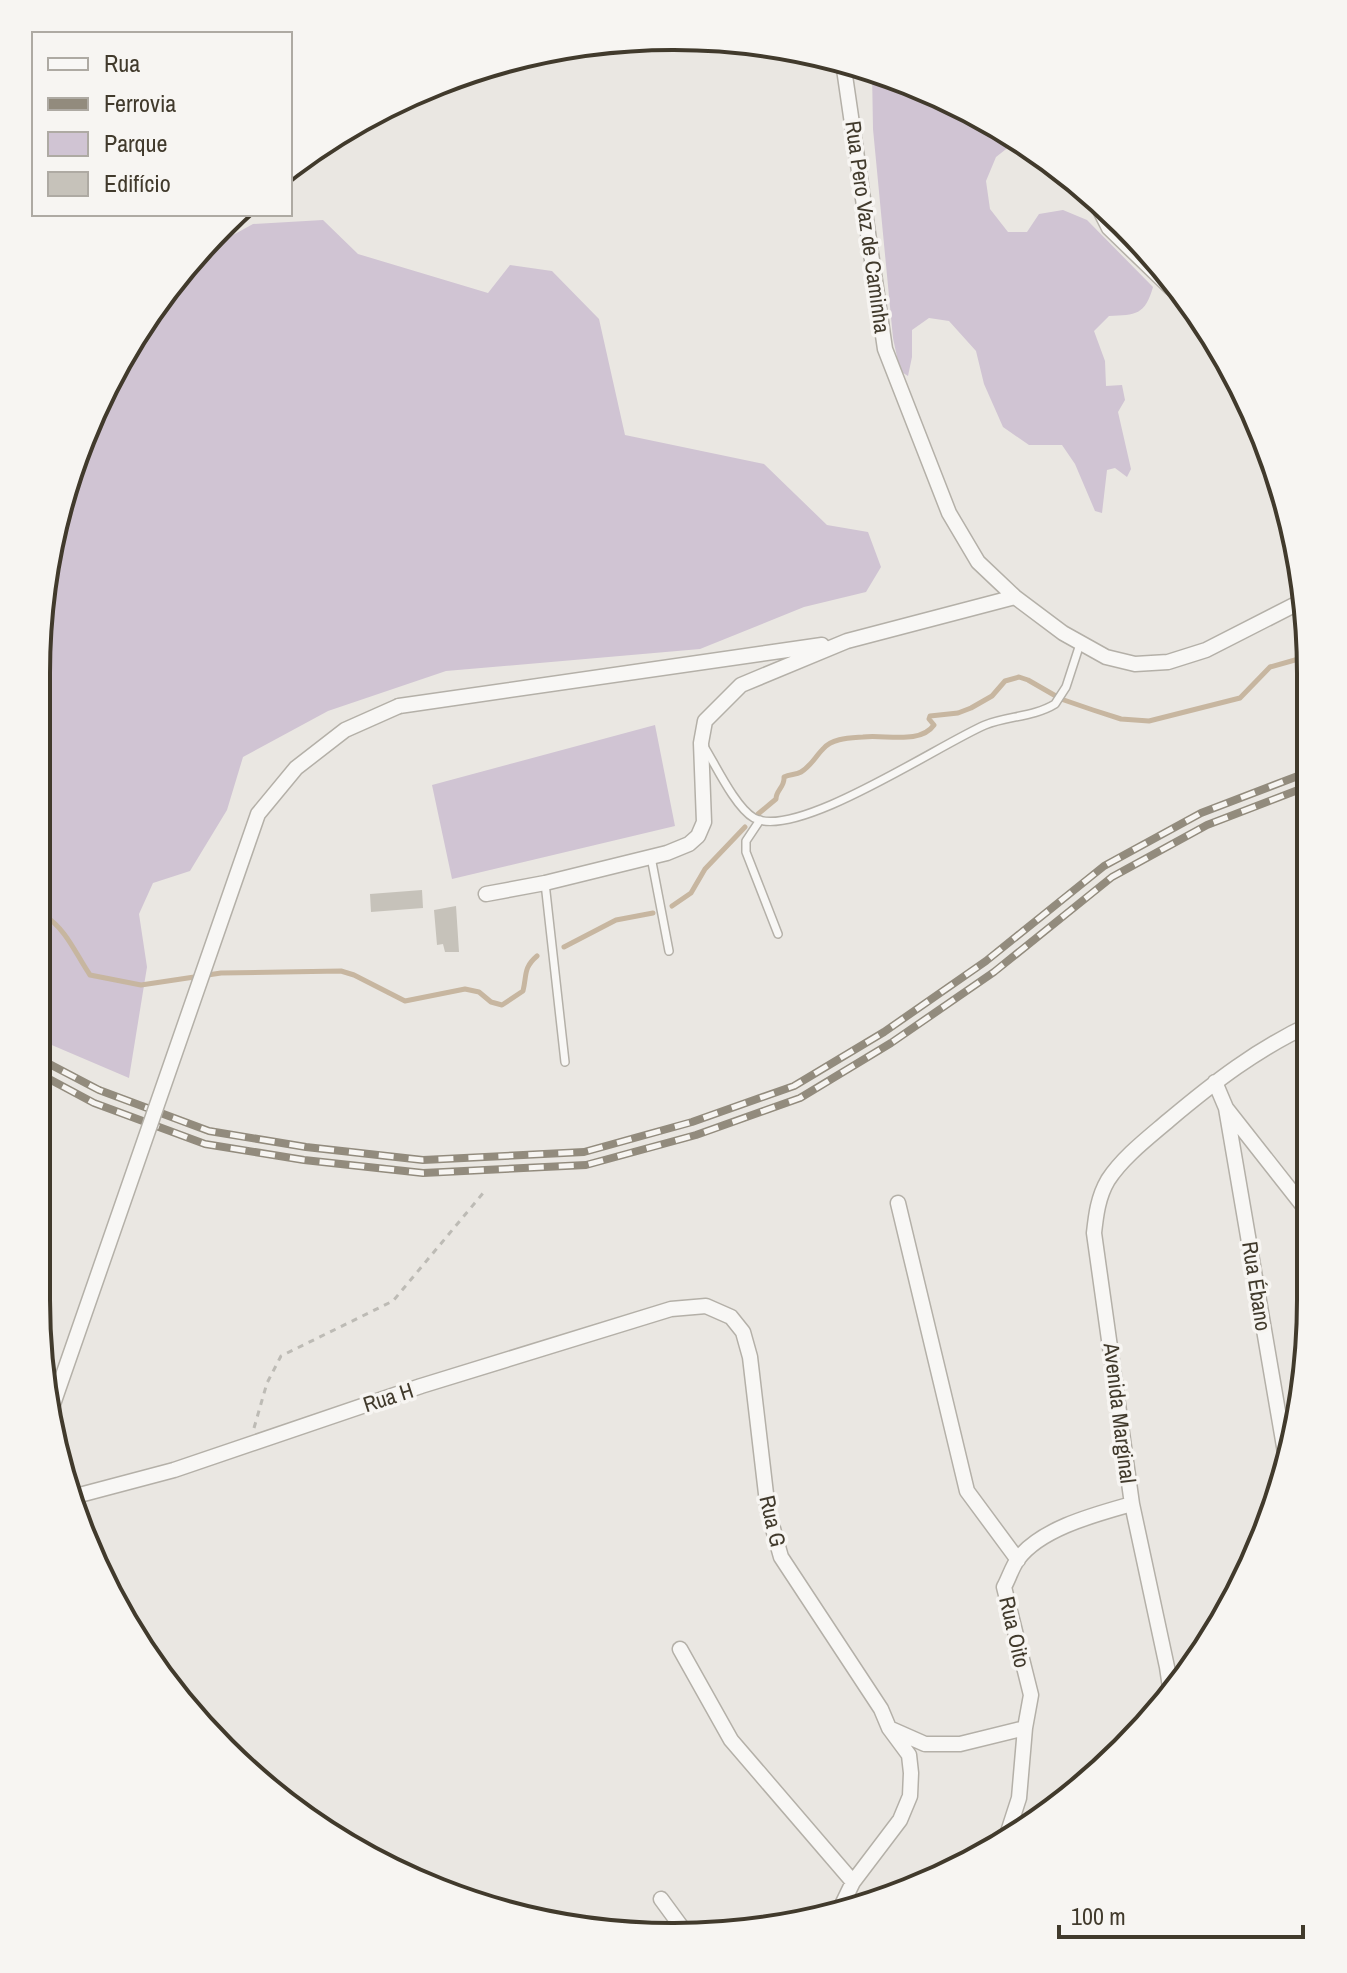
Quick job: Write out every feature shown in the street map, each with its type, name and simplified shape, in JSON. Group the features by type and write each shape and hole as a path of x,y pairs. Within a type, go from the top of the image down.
{"street":[{"name":"Rua Pero Vaz de Caminha","path":"845,74 885,349 949,513 978,562 1015,597 1080,644 1106,657 1135,664 1168,662 1206,650 1293,605"},
{"path":"57,1393 258,814 296,768 345,730 399,706 847,641 1015,597"},
{"path":"486,894 651,857 689,844 698,836 704,822 701,743 705,721 741,685 847,641"},
{"name":"Avenida Marginal","path":"1169,1678 1132,1504 1094,1233 1097,1207 1109,1180 1140,1144 1215,1082 1259,1052 1297,1032"},
{"path":"1215,1082 1226,1108 1297,1198"},
{"name":"Rua Ébano","path":"1226,1108 1282,1435"},
{"path":"898,1203 967,1491 1018,1560 1067,1524 1132,1504"},
{"name":"Rua H","path":"81,1495 174,1470 560,1342 671,1309 706,1306"},
{"name":"Rua G","path":"706,1306 731,1317 743,1332 750,1357 768,1511 781,1557 909,1755 910,1796 900,1820 853,1882 845,1899"},
{"name":"Rua Oito","path":"1011,1824 1019,1798 1031,1695 1004,1587 1018,1560"},
{"path":"680,1649 731,1740 853,1882"},
{"path":"889,1728 925,1744 960,1744 1025,1728"},
{"path":"661,1899 679,1923"}],"lane":[{"path":"701,743 744,809 760,820 770,822 797,818 821,810 984,725 1055,704 1066,687 1080,644"},
{"path":"760,820 746,841 746,852 778,934"},
{"path":"651,857 669,951"},
{"path":"545,883 565,1062"}],"path":[{"path":"250,1443 267,1383 281,1356 393,1301 484,1192"}],"green space":[{"path":"872,82 912,97 985,134 1008,148 996,157 986,181 990,209 1008,232 1027,232 1039,214 1063,210 1087,220 1153,287 1147,303 1138,312 1109,316 1094,331 1105,361 1106,386 1122,385 1125,400 1118,412 1131,469 1127,477 1115,468 1107,470 1102,513 1095,511 1075,464 1062,445 1029,445 1003,427 984,384 976,351 949,321 929,318 912,330 908,376 900,371 893,338 873,129"},
{"path":"323,220 358,254 488,293 510,265 552,271 599,319 625,435 764,464 827,525 868,532 881,567 866,592 804,607 700,649 446,671 328,711 243,757 227,810 190,871 153,883 139,914 147,967 129,1078 50,1044 50,674 55,592 71,512 97,435 114,398 155,327 179,294 229,237 253,224"},
{"path":"655,725 675,826 452,879 432,785"}],"building":[{"path":"422,890 423,908 371,912 370,894"},
{"path":"456,906 459,952 445,952 443,944 437,945 434,910"}],"waterway":[{"path":"758,814 776,799 784,777 804,770 831,743 872,736 920,735 934,725 930,716 958,713 971,708 992,696 1005,681 1019,677 1061,699 1093,710 1121,719 1149,721 1240,698 1270,667 1297,659"},
{"path":"672,906 691,893 705,869 745,827"},
{"path":"564,947 616,920 653,913"},
{"path":"50,920 70,942 90,975 141,985 221,973 341,971 405,1001 465,989 479,992 491,1002 502,1005 523,991 527,968 537,956"}],"railway":[{"path":"50,1064 99,1090 209,1131 306,1147 423,1160 584,1152 692,1122 794,1086 884,1032 986,961 1104,866 1201,813 1297,776"},
{"path":"50,1079 94,1103 205,1144 304,1160 423,1173 586,1165 696,1135 800,1098 891,1043 994,972 1112,877 1207,825 1297,790"}]}
